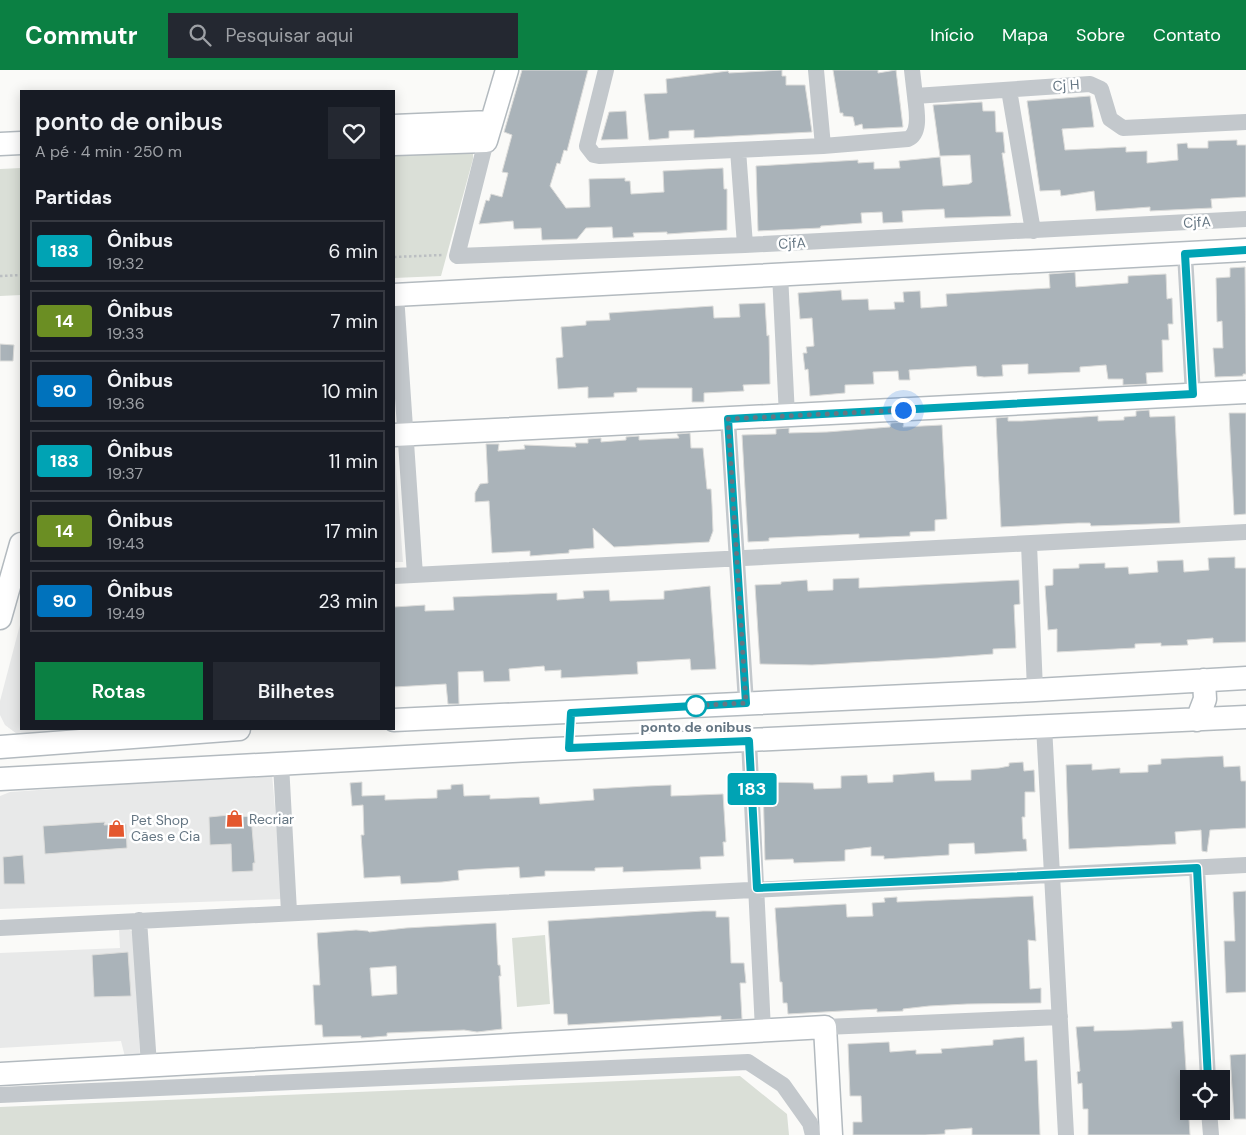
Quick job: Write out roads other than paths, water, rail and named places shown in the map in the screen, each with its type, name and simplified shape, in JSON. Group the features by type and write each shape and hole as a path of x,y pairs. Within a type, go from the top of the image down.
{"street":[{"path":"488,131 507,70"},
{"path":"816,70 823,146"},
{"path":"610,71 587,146 594,156 823,146 912,137 917,130 912,70"},
{"name":"Cj H","path":"915,96 1095,84 1101,89 1110,119 1123,128 1246,122"},
{"path":"1009,90 1033,231"},
{"path":"395,126 488,131"},
{"path":"395,144 488,131"},
{"name":"CjfA","path":"488,131 457,256 745,245 1246,219"},
{"path":"0,144 20,143"},
{"path":"738,150 745,245"},
{"path":"0,159 20,158"},
{"path":"415,575 399,435 395,295 1246,250"},
{"path":"1185,254 1193,394"},
{"path":"780,274 787,416"},
{"path":"399,435 1246,392"},
{"path":"728,419 746,703"},
{"path":"395,576 1246,532"},
{"path":"1028,544 1035,690"},
{"path":"0,618 14,594 20,551"},
{"path":"395,720 571,713 1246,678"},
{"path":"1197,720 1204,699 1204,680"},
{"path":"569,748 571,713"},
{"path":"531,714 532,750"},
{"path":"0,779 569,748 1246,717"},
{"path":"1044,726 1066,1135"},
{"path":"0,747 227,730"},
{"path":"749,741 763,1030"},
{"path":"281,764 289,912"},
{"path":"0,928 757,888 1246,865"},
{"path":"1197,868 1208,1070"},
{"path":"139,920 149,1066"},
{"path":"0,1074 763,1030 1060,1017"},
{"path":"825,1027 831,1135"},
{"path":"0,1095 748,1062 783,1085 810,1123 813,1135"},
{"path":"1210,1120 1211,1135"}],"place":[{"name":"ponto de onibus","path":"696,706"},
{"name":"Recriar","path":"235,819"},
{"name":"Pet Shop Cães e Cia","path":"117,828"}]}
